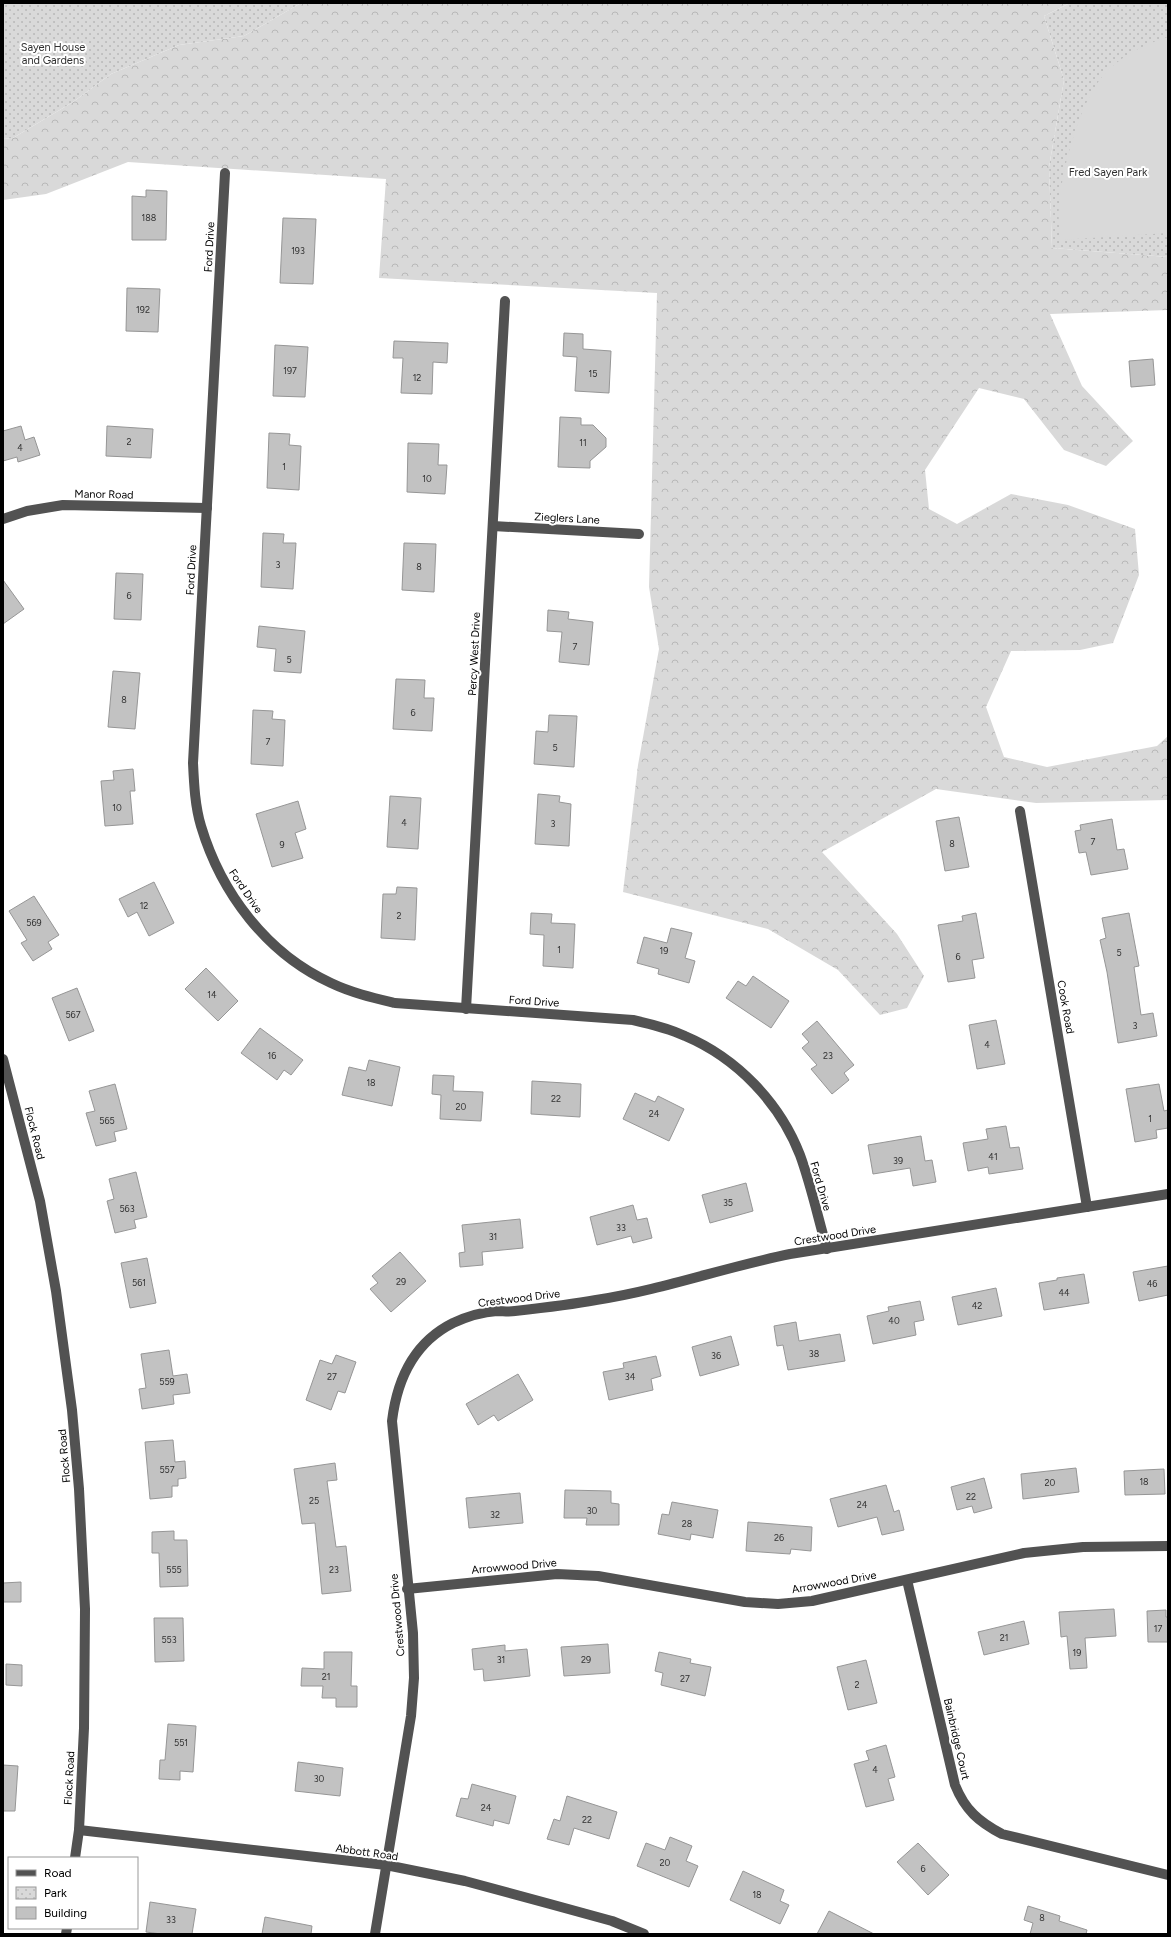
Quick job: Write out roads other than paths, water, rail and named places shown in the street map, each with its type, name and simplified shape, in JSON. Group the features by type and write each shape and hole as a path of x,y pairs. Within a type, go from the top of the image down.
{"street":[{"name":"Ford Drive","path":"225,173 193,763 194,792 200,825 209,851 226,887 245,915 272,943 302,966 331,983 366,996 395,1003 633,1020 661,1027 686,1036 716,1052 746,1075 766,1097 785,1125 800,1156 827,1249"},
{"name":"Percy West Drive","path":"466,1009 505,301"},
{"name":"Manor Road","path":"3,519 27,511 63,505 206,508"},
{"name":"Zieglers Lane","path":"493,526 639,534"},
{"name":"Cook Road","path":"1020,811 1088,1207"},
{"name":"Flock Road","path":"3,1059 40,1201 56,1291 72,1410 79,1489 85,1609 84,1728 75,1857"},
{"name":"Crestwood Drive","path":"375,1934 411,1716 413,1685 412,1633 392,1421 394,1398 402,1376 415,1354 431,1338 452,1324 472,1316 495,1311 512,1312 597,1300 656,1288 736,1265 1168,1194"},
{"name":"Arrowwood Drive","path":"407,1589 556,1574 598,1576 745,1602 778,1604 812,1601 1024,1553 1083,1547 1168,1546"},
{"name":"Bainbridge Court","path":"907,1580 955,1785 969,1810 983,1824 1002,1834 1168,1875"},
{"name":"Abbott Road","path":"78,1830 386,1865 465,1881 612,1921 644,1934"}],"park label":[{"name":"Sayen House and Gardens","path":"53,53"},
{"name":"Fred Sayen Park","path":"1108,172"}]}
